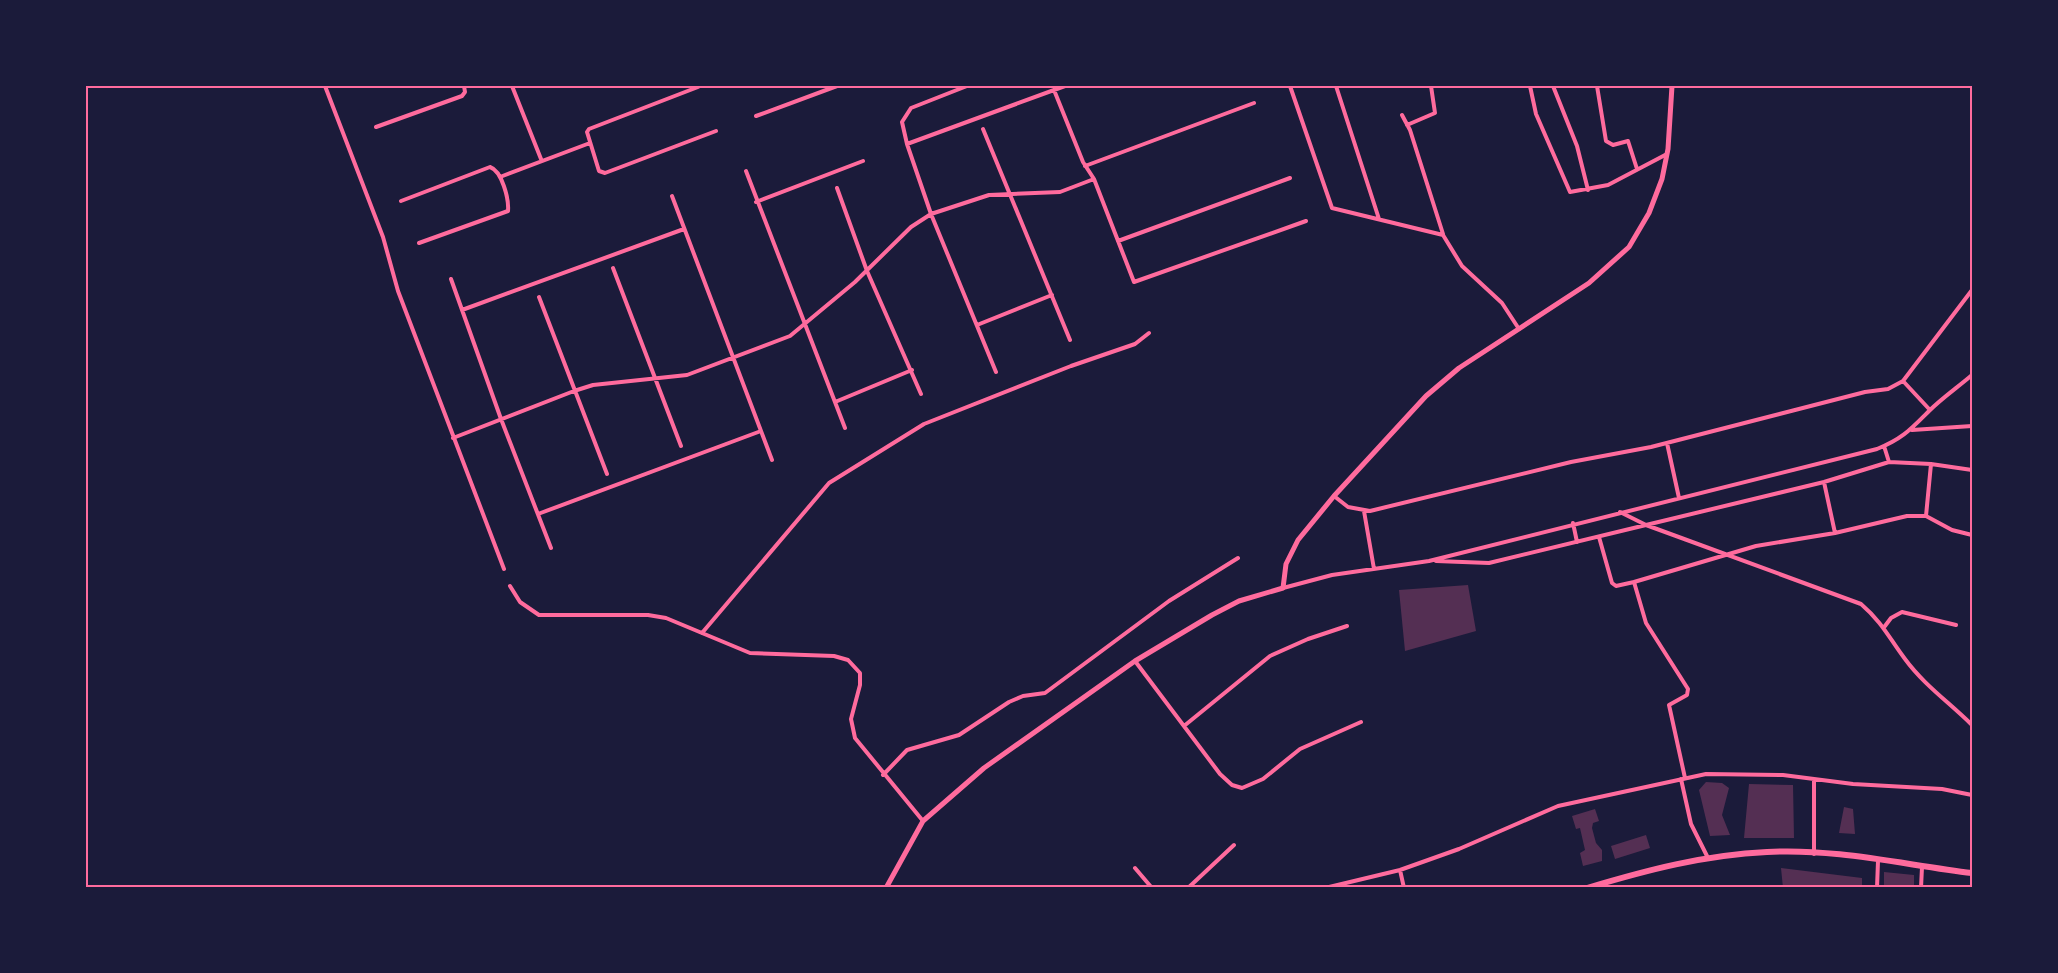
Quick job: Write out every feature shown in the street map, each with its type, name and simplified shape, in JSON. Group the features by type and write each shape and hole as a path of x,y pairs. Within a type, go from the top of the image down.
{"highway":[{"path":"1587,888 1663,865 1768,851 1814,854 1972,873"}],"main road":[{"path":"886,888 923,821 984,768 1136,661 1239,601 1283,588 1286,564 1292,550 1334,496 1426,396 1519,328 1589,283 1629,247 1649,213 1662,179 1668,153 1672,86"}],"street":[{"path":"325,86 383,237 398,291 504,569"},
{"path":"376,127 462,96 465,92 464,86"},
{"path":"512,86 541,159"},
{"path":"756,116 837,86"},
{"path":"967,86 911,108 902,122 931,214 996,372"},
{"path":"908,144 1065,86"},
{"path":"1290,86 1331,207 1443,235"},
{"path":"1336,86 1379,219"},
{"path":"1407,125 1435,113 1431,86"},
{"path":"1530,86 1536,114 1554,150 1568,191 1588,190 1608,185 1668,153"},
{"path":"1553,86 1576,146 1588,190"},
{"path":"1597,86 1606,141 1613,144 1628,141 1637,169"},
{"path":"698,87 589,129 587,132 590,143 602,174 716,131"},
{"path":"1054,90 1085,166 1094,179 1134,282 1306,221"},
{"path":"1085,166 1254,103"},
{"path":"1402,115 1443,235 1462,266 1502,303 1519,328"},
{"path":"983,129 1070,340"},
{"path":"500,177 541,159 590,143"},
{"path":"756,202 863,161"},
{"path":"401,201 490,167 500,177 508,210 419,243"},
{"path":"746,171 756,202 845,428"},
{"path":"1118,241 1290,178"},
{"path":"452,436 593,385 687,375 790,336 867,271 911,227 931,214 989,195 1060,192 1094,179"},
{"path":"837,189 867,271 921,394"},
{"path":"672,196 731,357 772,460"},
{"path":"462,310 684,229"},
{"path":"612,268 681,447"},
{"path":"451,279 501,419 551,548"},
{"path":"1334,496 1348,507 1364,511 1667,442 1865,392 1888,389 1903,381 1972,290"},
{"path":"977,325 1052,295"},
{"path":"538,297 607,474"},
{"path":"702,633 829,483 924,424 1071,366 1135,344 1149,333"},
{"path":"835,402 912,370"},
{"path":"1283,588 1332,575 1429,561 1884,446 1912,430 1930,410 1972,375"},
{"path":"1903,381 1930,410"},
{"path":"1912,430 1972,426"},
{"path":"538,514 761,431"},
{"path":"1667,442 1679,498"},
{"path":"1884,446 1889,462"},
{"path":"1429,561 1488,563 1824,482 1889,462 1931,464 1972,470"},
{"path":"1926,516 1931,464"},
{"path":"1824,482 1835,533"},
{"path":"1364,511 1374,569"},
{"path":"1619,512 1646,525 1861,604 1884,626 1904,659 1929,686 1972,725"},
{"path":"1599,537 1612,583 1616,586 1732,555 1756,546 1835,533 1907,516 1926,516 1952,530 1972,535"},
{"path":"1573,523 1577,542"},
{"path":"883,775 907,750 959,735 1009,702 1023,696 1039,696 1045,693 1169,601 1238,558"},
{"path":"1634,582 1646,623 1688,689 1687,695 1669,705 1691,824 1708,858"},
{"path":"510,586 520,602 539,615 648,615 666,618 750,653 834,656 848,660 860,673 860,685 851,719 852,729 883,775 923,821"},
{"path":"1884,626 1891,618 1902,612 1956,625"},
{"path":"1184,726 1270,656 1308,639 1347,626"},
{"path":"1136,661 1220,774 1232,784 1242,788 1263,779 1300,749 1361,722"},
{"path":"1325,888 1400,870 1459,849 1558,806 1683,778 1736,774 1942,789 1972,795"},
{"path":"1814,780 1814,854"},
{"path":"1188,888 1233,845"},
{"path":"1877,888 1878,861"},
{"path":"1921,888 1922,867"},
{"path":"1135,868 1152,888"},
{"path":"1400,870 1404,888"}],"building":[{"path":"1468,585 1476,631 1405,651 1399,590"},
{"path":"1706,782 1722,783 1729,788 1722,815 1730,835 1710,836 1699,790"},
{"path":"1749,784 1793,785 1794,838 1744,838"},
{"path":"1844,807 1853,809 1855,834 1839,833"},
{"path":"1595,809 1599,821 1593,823 1592,828 1596,843 1602,850 1602,861 1583,866 1580,853 1585,850 1580,828 1576,829 1572,816"},
{"path":"1646,835 1650,848 1615,859 1611,846"},
{"path":"1781,868 1862,878 1862,888 1783,888"},
{"path":"1884,872 1914,875 1914,888 1884,888"}]}
